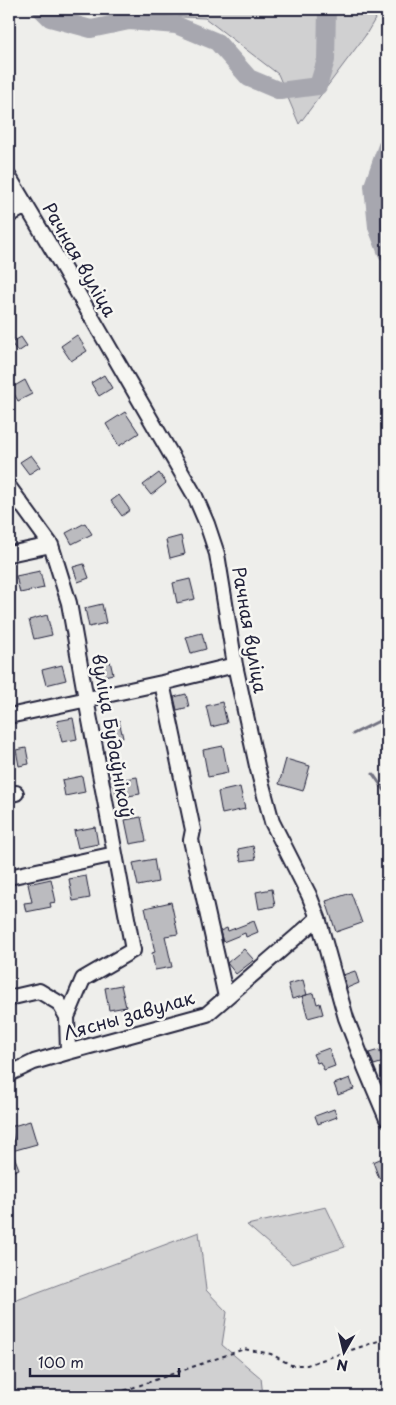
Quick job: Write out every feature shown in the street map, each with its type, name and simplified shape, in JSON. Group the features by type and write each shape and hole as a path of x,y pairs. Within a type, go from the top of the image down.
{"street":[{"name":"Рачная вуліца","path":"9,177 195,496 208,524 217,554 235,665 257,766 272,822 310,895 346,1018 387,1118"},
{"path":"9,215 26,206"},
{"name":"вуліца Будаўнікоў","path":"9,487 51,545 69,603 133,950 83,979 67,1017"},
{"path":"9,554 51,545"},
{"path":"9,716 235,665"},
{"path":"162,683 193,830 191,840 226,997"},
{"path":"9,877 115,854"},
{"name":"Лясны завулак","path":"9,1074 34,1062 207,1014 318,918"},
{"path":"9,998 39,991 59,1003 67,1017 68,1052"}],"path":[{"path":"109,1396 244,1349 271,1354 291,1365 307,1365 387,1338"}],"shaded area":[{"path":"69,9 381,9 365,36 299,124 278,74 205,18 72,12"},
{"path":"326,1207 345,1247 292,1264 247,1225"},
{"path":"199,1232 206,1290 227,1312 222,1345 261,1378 263,1396 9,1396 9,1303"}],"building":[{"path":"77,335 87,351 71,361 61,346"},
{"path":"21,337 27,346 18,352 11,343"},
{"path":"104,375 112,388 99,396 91,383"},
{"path":"25,380 32,394 18,401 11,388"},
{"path":"125,412 139,433 119,446 106,424"},
{"path":"31,455 40,467 29,474 20,462"},
{"path":"159,473 166,483 151,495 143,485"},
{"path":"119,495 130,510 122,516 111,501"},
{"path":"85,523 92,534 72,544 66,533"},
{"path":"181,536 185,554 170,558 166,540"},
{"path":"84,564 89,578 78,582 73,567"},
{"path":"40,571 44,588 20,593 16,576"},
{"path":"190,579 195,599 177,603 173,583"},
{"path":"102,604 106,623 89,627 85,608"},
{"path":"47,615 52,635 34,639 29,620"},
{"path":"202,633 206,649 191,653 186,637"},
{"path":"110,661 113,674 100,677 96,665"},
{"path":"62,665 66,680 46,685 42,670"},
{"path":"186,694 189,707 177,710 174,697"},
{"path":"222,702 227,723 211,727 206,706"},
{"path":"73,718 77,739 62,742 57,721"},
{"path":"119,720 123,738 110,741 107,723"},
{"path":"223,746 228,773 208,777 203,750"},
{"path":"26,748 29,764 19,766 16,750"},
{"path":"286,759 310,766 303,791 279,784"},
{"path":"82,776 85,792 65,796 62,780"},
{"path":"137,777 140,794 117,798 113,781"},
{"path":"240,787 245,809 222,814 218,792"},
{"path":"141,817 146,841 130,844 125,820"},
{"path":"95,827 98,844 78,848 74,831"},
{"path":"253,846 256,859 241,861 238,849"},
{"path":"154,859 158,882 138,886 133,863"},
{"path":"86,876 90,898 73,901 69,879"},
{"path":"51,879 56,902 50,903 51,907 26,912 24,903 32,902 28,884"},
{"path":"272,889 275,906 259,909 256,892"},
{"path":"351,893 362,923 336,932 326,901"},
{"path":"171,902 178,934 165,936 172,967 155,970 152,953 155,952 145,908"},
{"path":"254,921 258,932 246,937 245,933 223,942 220,931 227,928 228,931"},
{"path":"244,949 254,960 236,974 227,963"},
{"path":"355,971 359,983 347,988 343,975"},
{"path":"303,980 307,995 292,999 288,984"},
{"path":"121,985 126,1007 109,1010 105,988"},
{"path":"314,993 317,1004 320,1003 323,1014 308,1018 302,996"},
{"path":"329,1048 335,1066 324,1070 320,1062 317,1063 313,1054"},
{"path":"379,1050 384,1062 374,1065 369,1053"},
{"path":"350,1078 354,1089 338,1095 334,1084"},
{"path":"334,1109 337,1117 318,1124 315,1116"},
{"path":"30,1121 37,1144 12,1151 19,1169 9,1173 9,1143 14,1141 10,1127"},
{"path":"387,1156 387,1175 379,1178 373,1162"}],"waterway":[{"path":"41,9 50,18 91,29 129,21 176,25 217,42 249,78 280,91 318,86 326,60 327,9"},
{"path":"387,146 373,186 377,227 387,253"},
{"path":"353,734 387,717"},
{"path":"373,774 387,794"}]}
